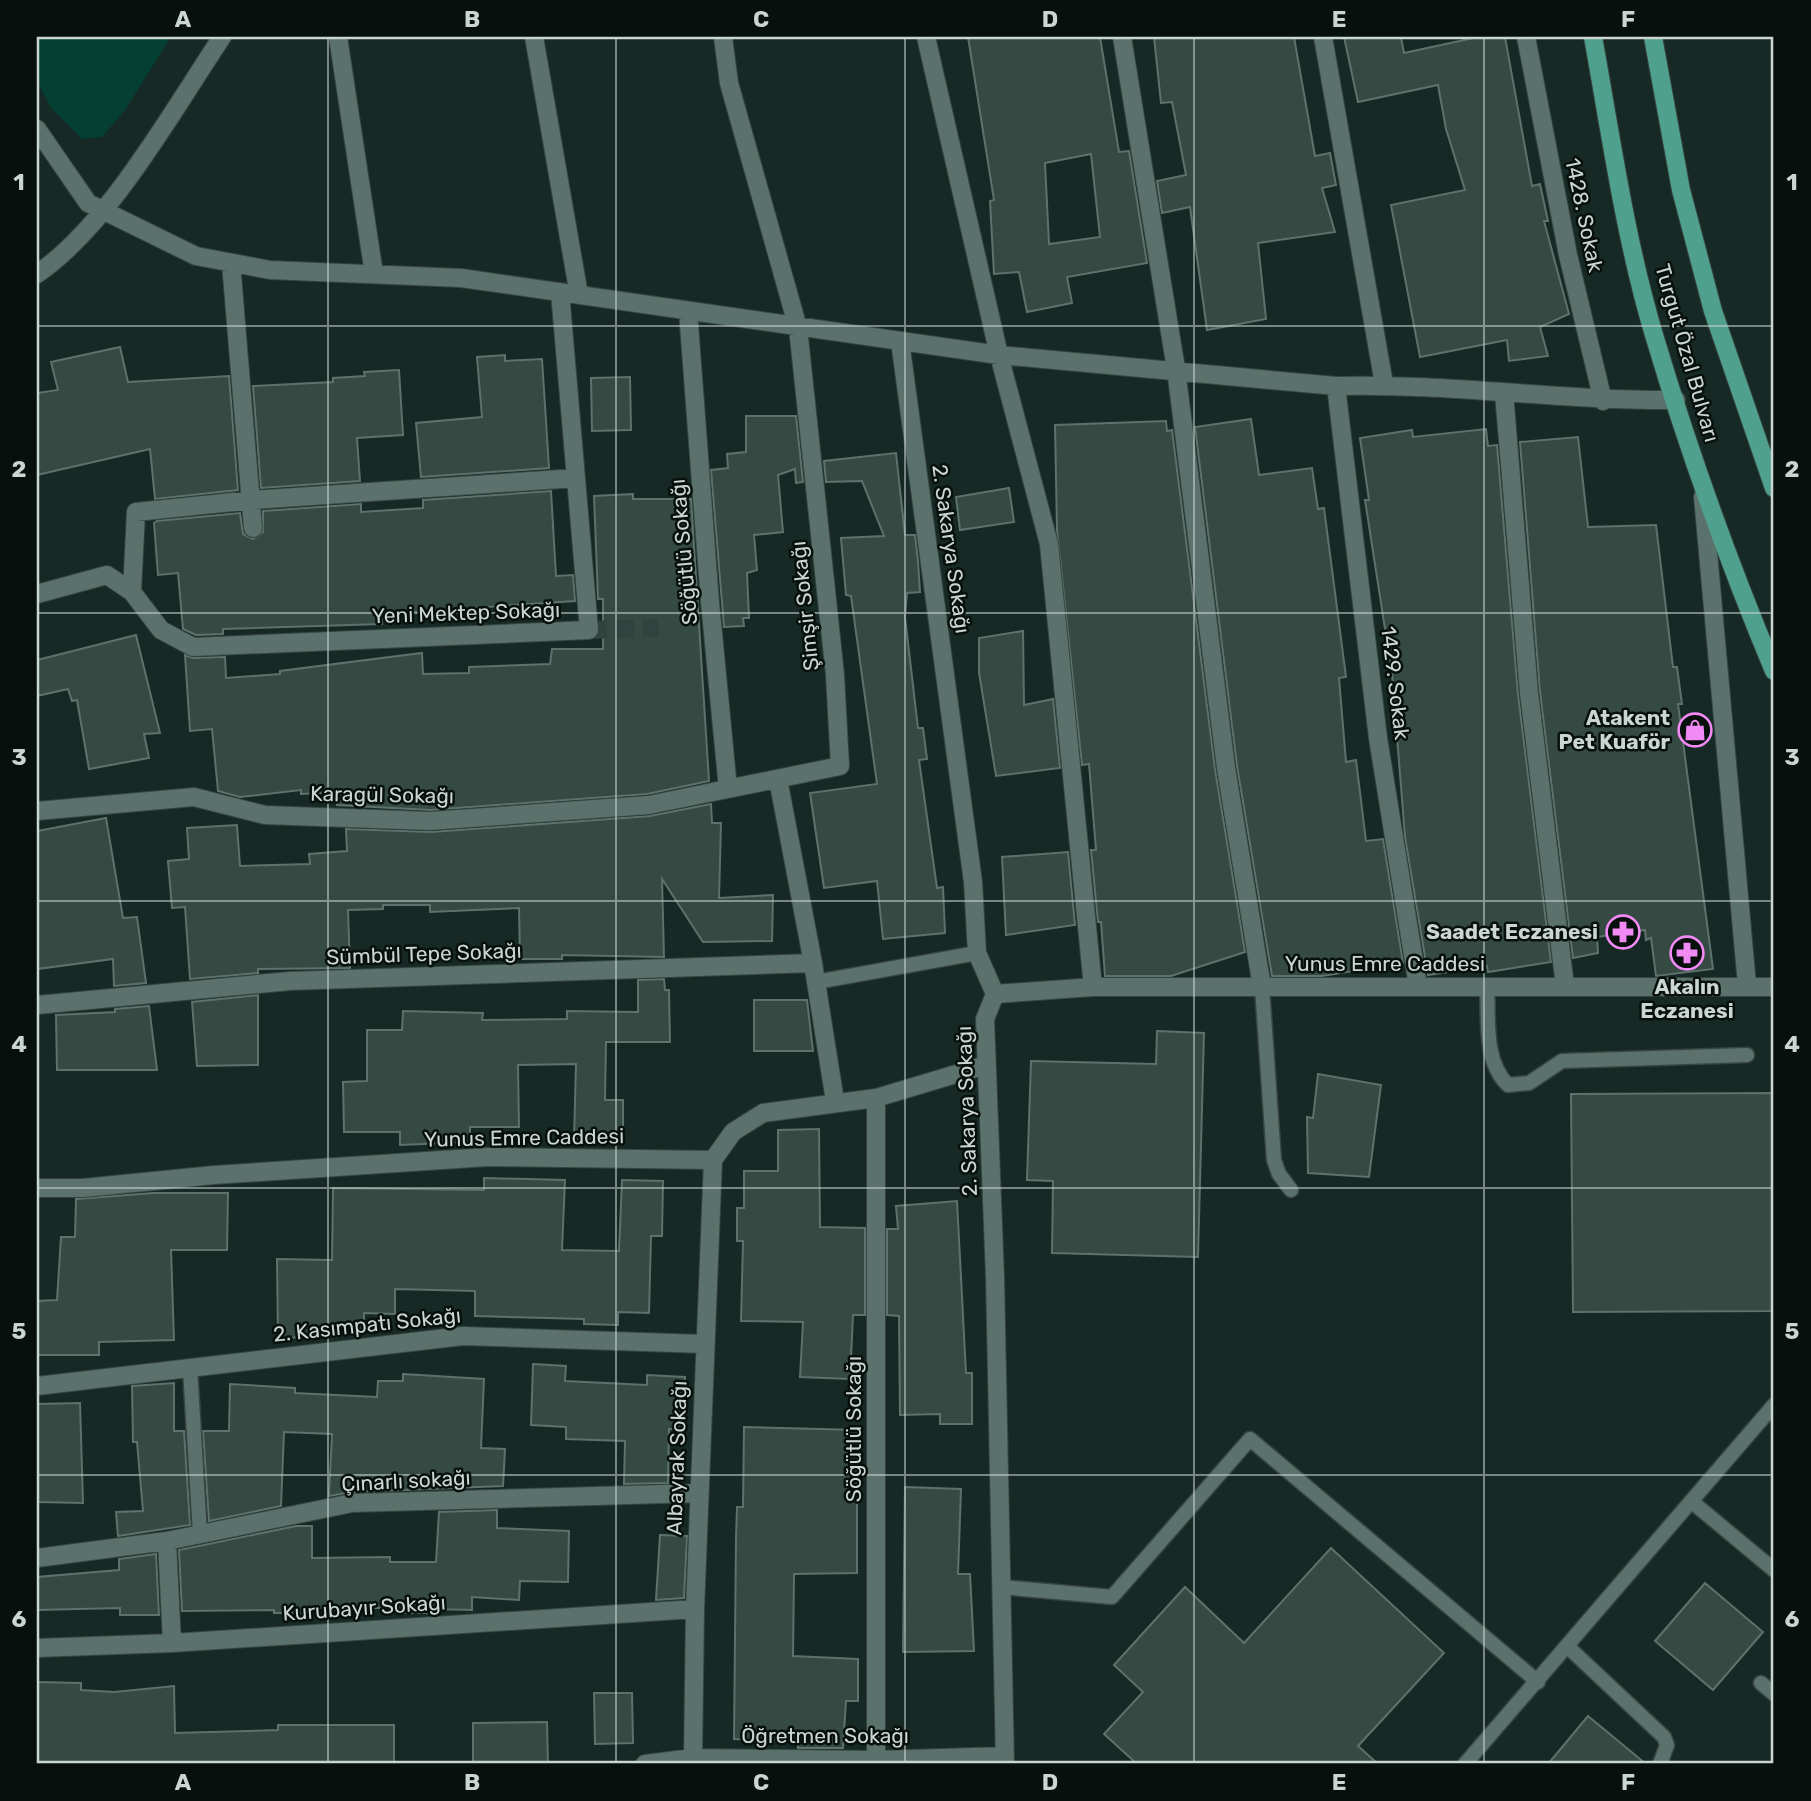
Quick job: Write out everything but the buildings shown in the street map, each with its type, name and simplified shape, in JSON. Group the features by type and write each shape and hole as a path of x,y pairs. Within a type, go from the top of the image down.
{"main road":[{"name":"Turgut Özal Bulvarı","path":"1594,37 1620,188 1653,333 1727,560 1774,671"},
{"name":"Turgut Özal Bulvarı","path":"1653,37 1681,190 1713,311 1774,488"}],"street":[{"path":"37,274 52,264 104,211 222,37"},
{"path":"338,37 374,274"},
{"path":"534,37 579,295"},
{"path":"723,37 729,83 798,328"},
{"path":"926,37 999,355 1049,544 1093,987"},
{"path":"1122,37 1176,369 1226,768 1262,987"},
{"path":"1323,37 1384,384"},
{"name":"1428. Sokak","path":"1526,37 1568,255 1603,401"},
{"path":"37,130 88,203 196,256 270,270 461,278 999,355 1176,369 1336,386 1384,384 1603,401 1676,400"},
{"path":"232,263 253,528"},
{"name":"Yeni Mektep Sokağı","path":"37,594 107,575 132,592 160,630 193,647 589,630 560,292"},
{"name":"Söğütlü Sokağı","path":"688,311 710,602 728,789"},
{"name":"Şimşir Sokağı","path":"728,789 840,766 835,675 798,328"},
{"name":"2. Sakarya Sokağı","path":"900,341 973,882 976,953 995,994 985,1019 995,1277 1005,1760"},
{"name":"1429. Sokak","path":"1336,386 1378,738 1418,986"},
{"path":"1504,393 1529,693 1565,986"},
{"path":"132,592 136,512 252,500 576,478"},
{"path":"1703,490 1748,985"},
{"path":"778,779 814,963 835,1101"},
{"name":"Karagül Sokağı","path":"37,811 194,797 265,815 430,821 649,805 728,789"},
{"name":"Sümbül Tepe Sokağı","path":"37,1005 290,981 814,963"},
{"name":"Yunus Emre Caddesi","path":"995,994 1093,987 1774,987"},
{"path":"713,1160 733,1132 763,1113 835,1101 876,1098 986,1065"},
{"name":"Söğütlü Sokağı","path":"876,1098 876,1760"},
{"name":"Yunus Emre Caddesi","path":"37,1188 83,1188 214,1175 488,1157 713,1160"},
{"name":"Albayrak Sokağı","path":"693,1758 695,1609 713,1160"},
{"name":"2. Kasımpatı Sokağı","path":"37,1386 463,1336 704,1344"},
{"name":"Çınarlı sokağı","path":"37,1558 167,1541 352,1503 699,1493"},
{"path":"167,1541 172,1643"},
{"name":"Kurubayır Sokağı","path":"37,1648 172,1643 695,1609"},
{"name":"Öğretmen Sokağı","path":"645,1764 693,1758 1005,1760"}],"lane":[{"path":"816,982 976,953"},
{"path":"1487,986 1491,1053 1499,1075 1508,1084 1529,1083 1562,1061 1747,1055"},
{"path":"1262,987 1274,1160 1279,1174 1291,1191"},
{"path":"190,1368 200,1534"},
{"path":"1465,1764 1774,1405"},
{"path":"1001,1587 1112,1597 1250,1439 1538,1682"},
{"path":"1691,1501 1774,1570"},
{"path":"1568,1647 1664,1737 1667,1745 1660,1764"},
{"path":"1761,1683 1774,1694"}],"green space":[{"path":"37,37 171,37 125,110 102,137 82,139 51,108 37,81"}],"tunnel":[{"path":"589,630 658,628"}],"place":[{"name":"Atakent Pet Kuaför","path":"1695,730"},
{"name":"Saadet Eczanesi","path":"1623,932"},
{"name":"Akalın Eczanesi","path":"1687,953"}]}
